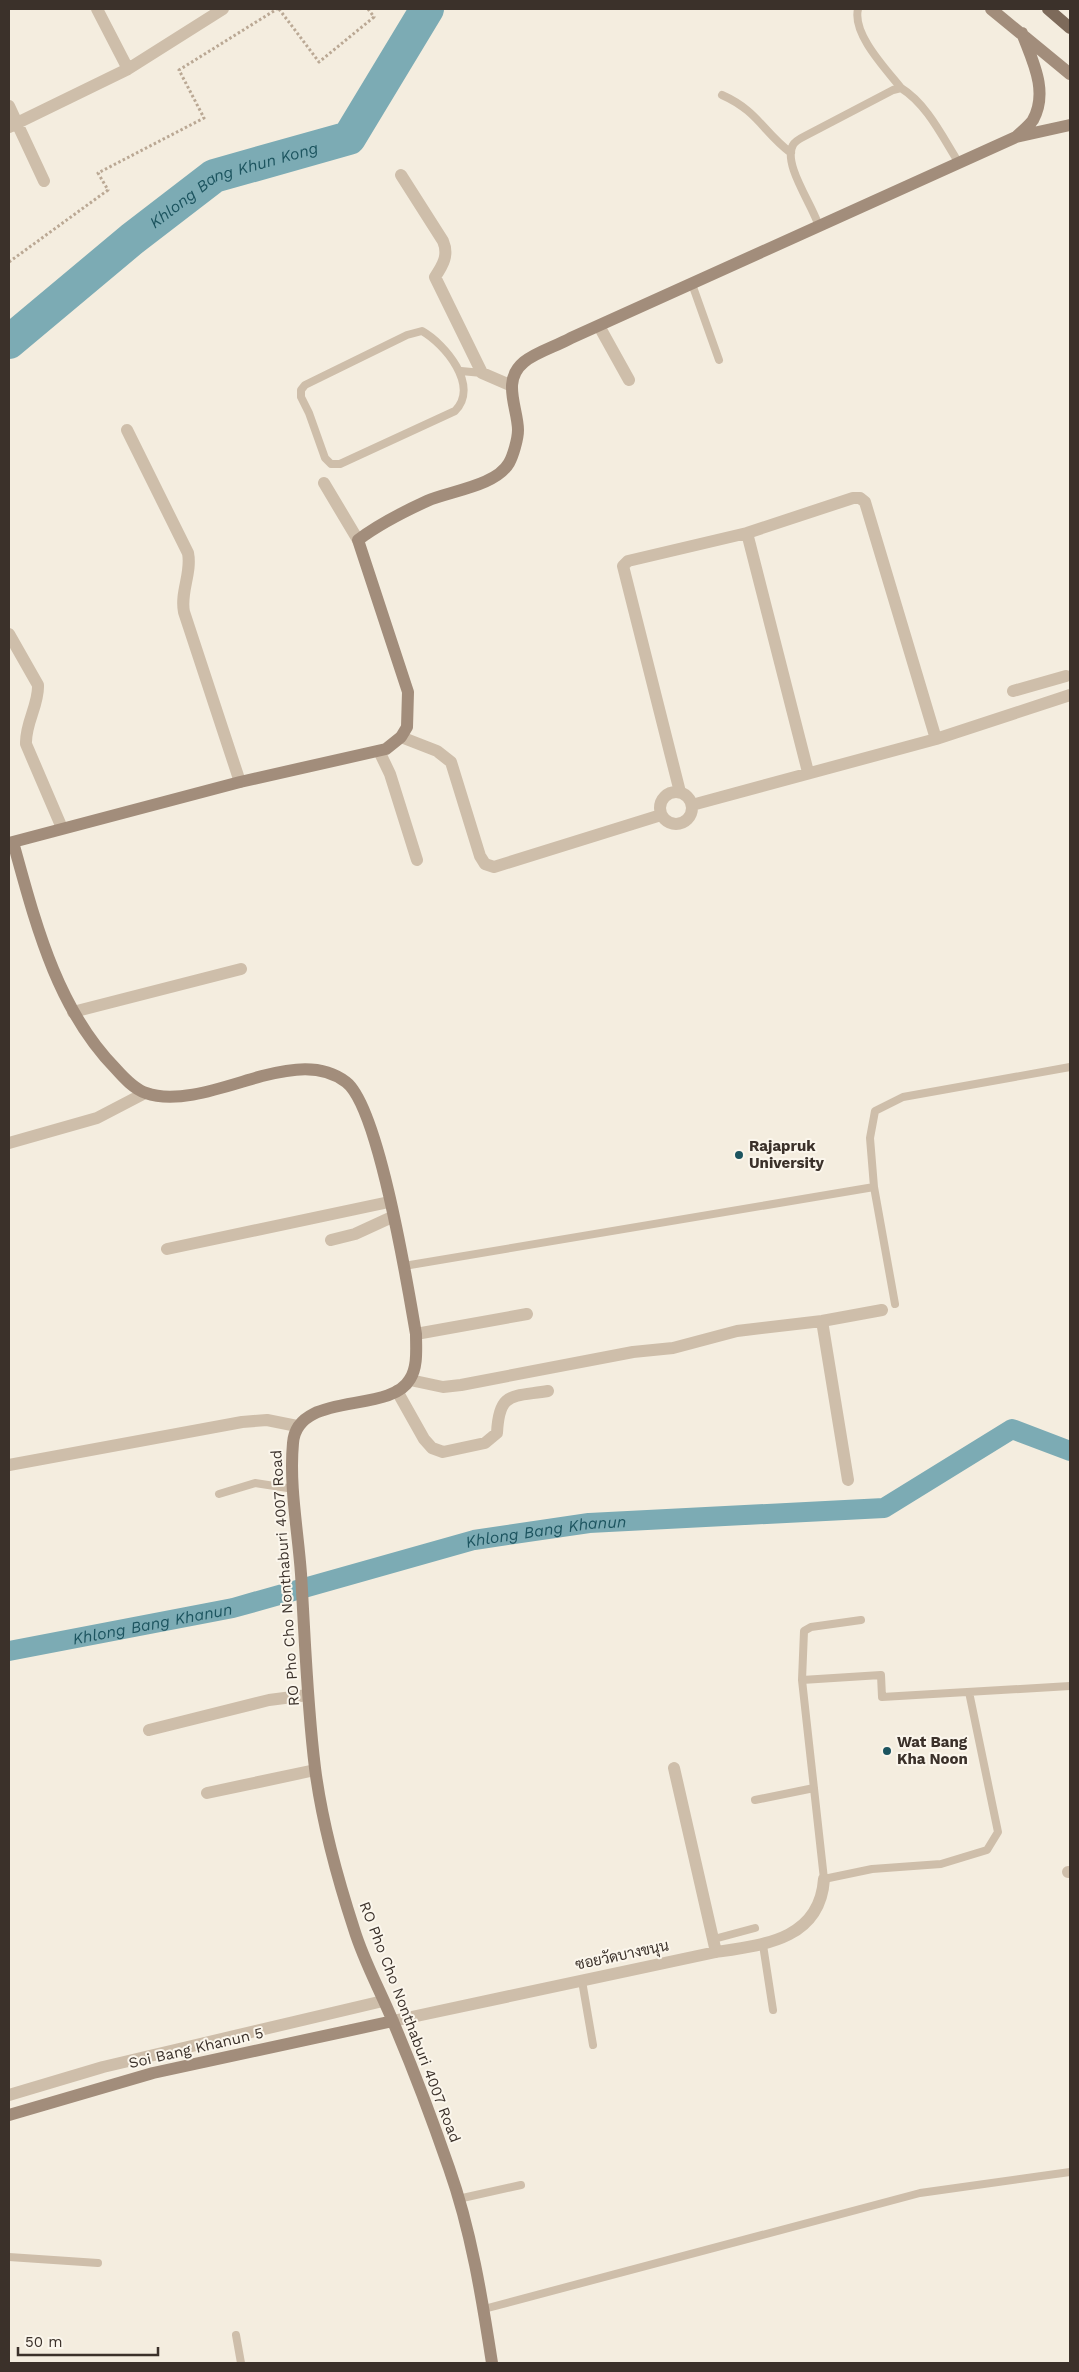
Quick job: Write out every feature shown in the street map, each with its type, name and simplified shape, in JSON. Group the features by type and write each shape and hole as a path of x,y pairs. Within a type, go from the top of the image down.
{"main road":[{"path":"1048,9 1070,28"}],"street":[{"path":"98,9 128,69"},
{"path":"13,125 128,69 223,9"},
{"path":"991,9 1070,74"},
{"path":"1016,137 1033,120 1041,93 1037,73 1022,33"},
{"path":"9,106 13,125 44,181"},
{"path":"358,540 382,522 429,500 491,479 508,464 518,431 511,395 512,386 514,374 524,362 599,326 1016,137 1070,125"},
{"path":"401,175 444,241 447,250 445,260 435,277 482,374 512,386"},
{"path":"599,326 629,380"},
{"path":"127,430 188,553 189,573 182,602 184,612 240,782"},
{"path":"9,1464 242,1422 267,1420 297,1426 307,1416 315,1413 397,1391 410,1380 415,1366 416,1334 404,1266 366,1112 359,1097 348,1083 331,1073 318,1070 298,1069 170,1096 145,1093 124,1078 108,1062 73,1012 43,942 11,842 240,782 386,750 401,737 407,727 409,714 408,692 358,540 324,483"},
{"path":"680,792 623,566 628,561 747,534 853,498 860,498 865,502 936,738"},
{"path":"747,534 808,772"},
{"path":"9,634 38,685 38,694 26,734 26,744 62,828"},
{"path":"1013,691 1069,675"},
{"path":"692,805 936,738 1070,695"},
{"path":"401,737 437,751 451,762 480,856 485,864 494,867 661,815"},
{"path":"379,751 390,774 417,860"},
{"path":"672,792 680,792 686,795 692,805 691,816 680,824 665,821 659,808 666,795 672,792"},
{"path":"73,1012 241,969"},
{"path":"9,1143 96,1118 145,1093"},
{"path":"167,1249 389,1202"},
{"path":"330,1240 354,1234 392,1217"},
{"path":"410,1380 443,1387 461,1385 633,1352 673,1348 737,1331 822,1321 882,1310"},
{"path":"416,1334 527,1314"},
{"path":"822,1321 848,1480"},
{"path":"397,1391 424,1439 432,1448 443,1452 485,1443 497,1433 498,1411 504,1401 513,1396 548,1390"},
{"name":"RO Pho Cho Nonthaburi 4007 Road","path":"297,1426 293,1440 294,1489 308,1695 315,1770 323,1818 355,1932 393,2021 440,2141 458,2199 484,2309 492,2363"},
{"path":"150,1730 269,1700 308,1695"},
{"path":"674,1768 716,1952"},
{"path":"207,1793 315,1770"},
{"name":"ซอยวัดบางขนุน","path":"393,2021 716,1952 763,1945 802,1928 812,1917 823,1894 824,1879"},
{"path":"9,2095 112,2065 383,2000"},
{"name":"Soi Bang Khanun 5","path":"9,2115 153,2073 393,2021"}],"lane":[{"path":"858,9 856,18 868,44 901,88 911,94 935,125 959,163"},
{"path":"819,227 790,162 794,142 893,90 901,88"},
{"path":"722,96 740,103 791,153"},
{"path":"692,284 718,360"},
{"path":"460,371 463,403 455,411 340,464 331,464 325,458 310,413 301,397 301,390 305,385 407,335 422,331 432,337 460,371 482,374"},
{"path":"895,1304 874,1188 870,1138 875,1110 903,1097 1070,1067"},
{"path":"404,1266 874,1188"},
{"path":"219,1494 255,1483 294,1489"},
{"path":"861,1620 811,1627 804,1631 802,1680 824,1879 872,1869 940,1864 987,1850 998,1832 969,1692"},
{"path":"802,1680 881,1675 882,1696 1070,1686"},
{"path":"755,1800 814,1788"},
{"path":"714,1939 755,1928"},
{"path":"763,1945 773,2010"},
{"path":"582,1981 593,2045"},
{"path":"484,2309 920,2193 1070,2172"},
{"path":"458,2199 521,2185"},
{"path":"9,2257 98,2263"},
{"path":"236,2335 240,2363"}],"path":[{"path":"9,262 108,190 98,173 204,118 179,70 278,9 319,62 374,17 368,9"}],"waterway":[{"name":"Khlong Bang Khun Kong","path":"9,342 132,239 214,176 349,138 427,9"},
{"name":"Khlong Bang Khanun","path":"9,1651 233,1608 474,1540 589,1523 884,1508 1012,1429 1070,1451"}],"place":[{"name":"Rajapruk University","path":"739,1155"},
{"name":"Wat Bang Kha Noon","path":"887,1751"}]}
